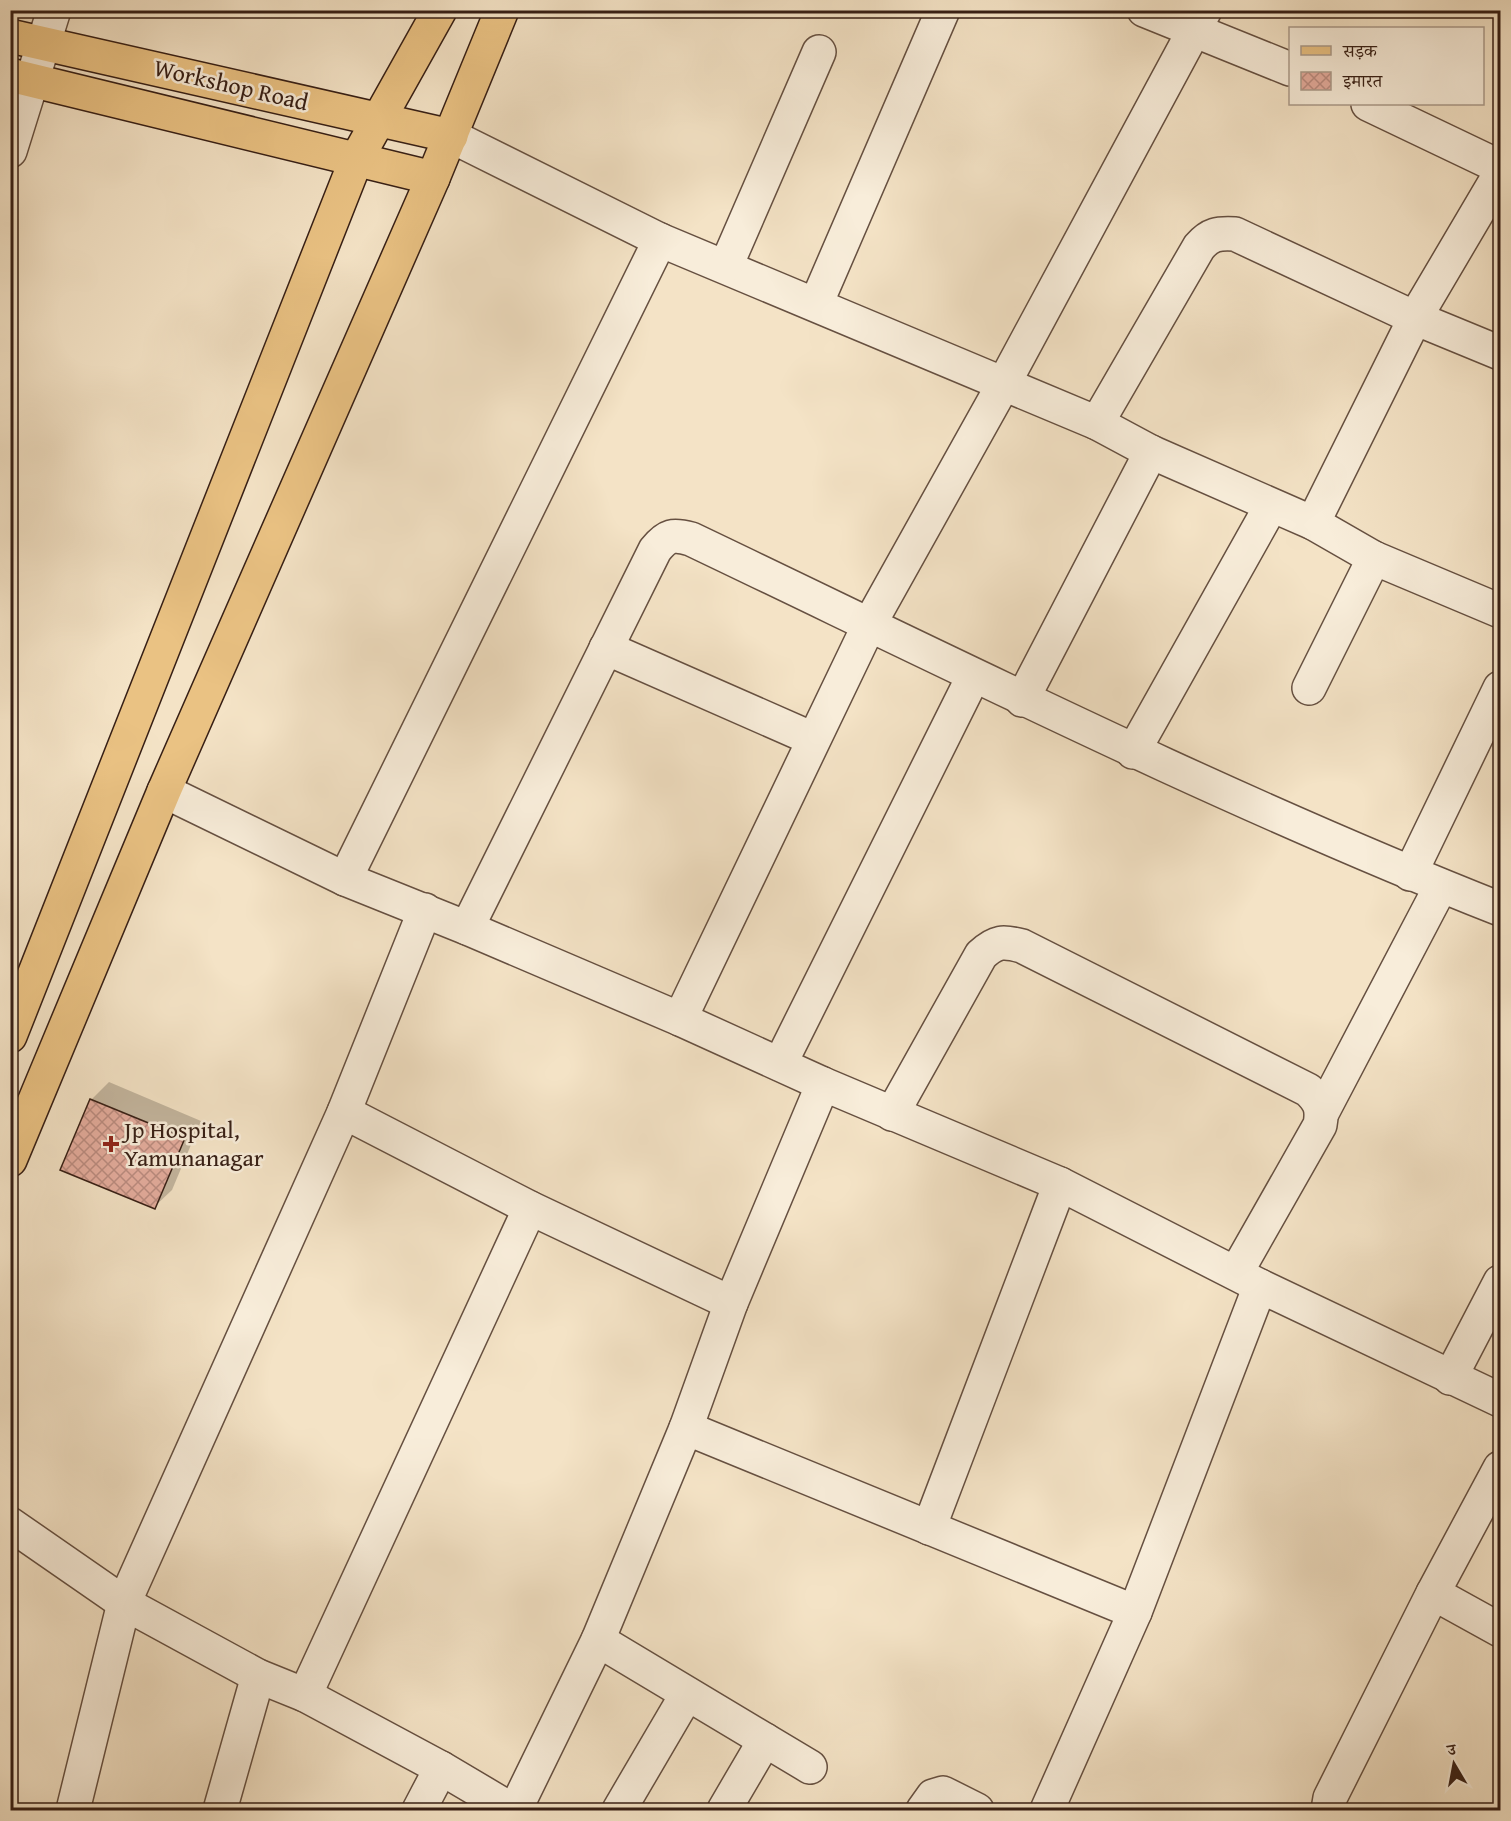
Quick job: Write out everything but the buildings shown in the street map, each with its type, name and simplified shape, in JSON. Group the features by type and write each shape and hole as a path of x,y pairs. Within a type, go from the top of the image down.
{"main road":[{"path":"10,1036 356,160 440,10"},
{"path":"10,1160 164,791 433,178 502,10"},
{"name":"Workshop Road","path":"10,36 451,136"},
{"name":"Workshop Road","path":"22,77 433,178"}],"street":[{"path":"10,151 22,77 44,44 54,10"},
{"path":"816,304 943,10"},
{"path":"1144,10 1200,20 1289,68"},
{"path":"680,1019 869,625 1003,386 1200,20"},
{"path":"726,266 819,52"},
{"path":"1370,105 1500,167"},
{"path":"451,136 660,240 816,304 1003,386 1097,423 1152,452 1313,523 1374,558 1500,611"},
{"path":"1313,523 1415,318 1500,174"},
{"path":"1097,423 1199,247 1207,237 1218,232 1235,234 1415,318 1500,353"},
{"path":"345,879 660,240"},
{"path":"1022,700 1152,452"},
{"path":"1133,752 1271,506"},
{"path":"467,928 656,550 664,538 674,535 691,539 973,677 1133,752 1410,874 1500,909"},
{"path":"1309,688 1374,558"},
{"path":"606,648 813,739"},
{"path":"780,1064 973,677"},
{"path":"1410,874 1500,688"},
{"path":"164,791 345,879 425,910 680,1019 892,1114 1060,1184 1248,1280 1500,1400"},
{"path":"1047,1810 1135,1612 1248,1280 1320,1125 1323,1111 1441,886"},
{"path":"73,1810 124,1603 344,1112 425,910"},
{"path":"892,1114 981,955 992,945 1003,941 1022,946 1308,1090 1316,1098 1323,1111"},
{"path":"10,1524 124,1603 258,1676 305,1695 441,1768 513,1810 598,1640 686,1428 731,1303 823,1084"},
{"path":"344,1112 530,1208 731,1303"},
{"path":"929,1528 1060,1184"},
{"path":"305,1695 530,1208"},
{"path":"1450,1378 1500,1281"},
{"path":"686,1428 1135,1612"},
{"path":"1328,1810 1330,1798 1432,1593 1500,1468"},
{"path":"1432,1593 1500,1630"},
{"path":"598,1640 810,1767"},
{"path":"220,1810 258,1676"},
{"path":"619,1810 687,1694"},
{"path":"724,1810 765,1740"},
{"path":"419,1810 441,1768"},
{"path":"923,1810 933,1796 943,1793 977,1810"}],"place":[{"name":"Jp Hospital, Yamunanagar","path":"111,1144"}]}
